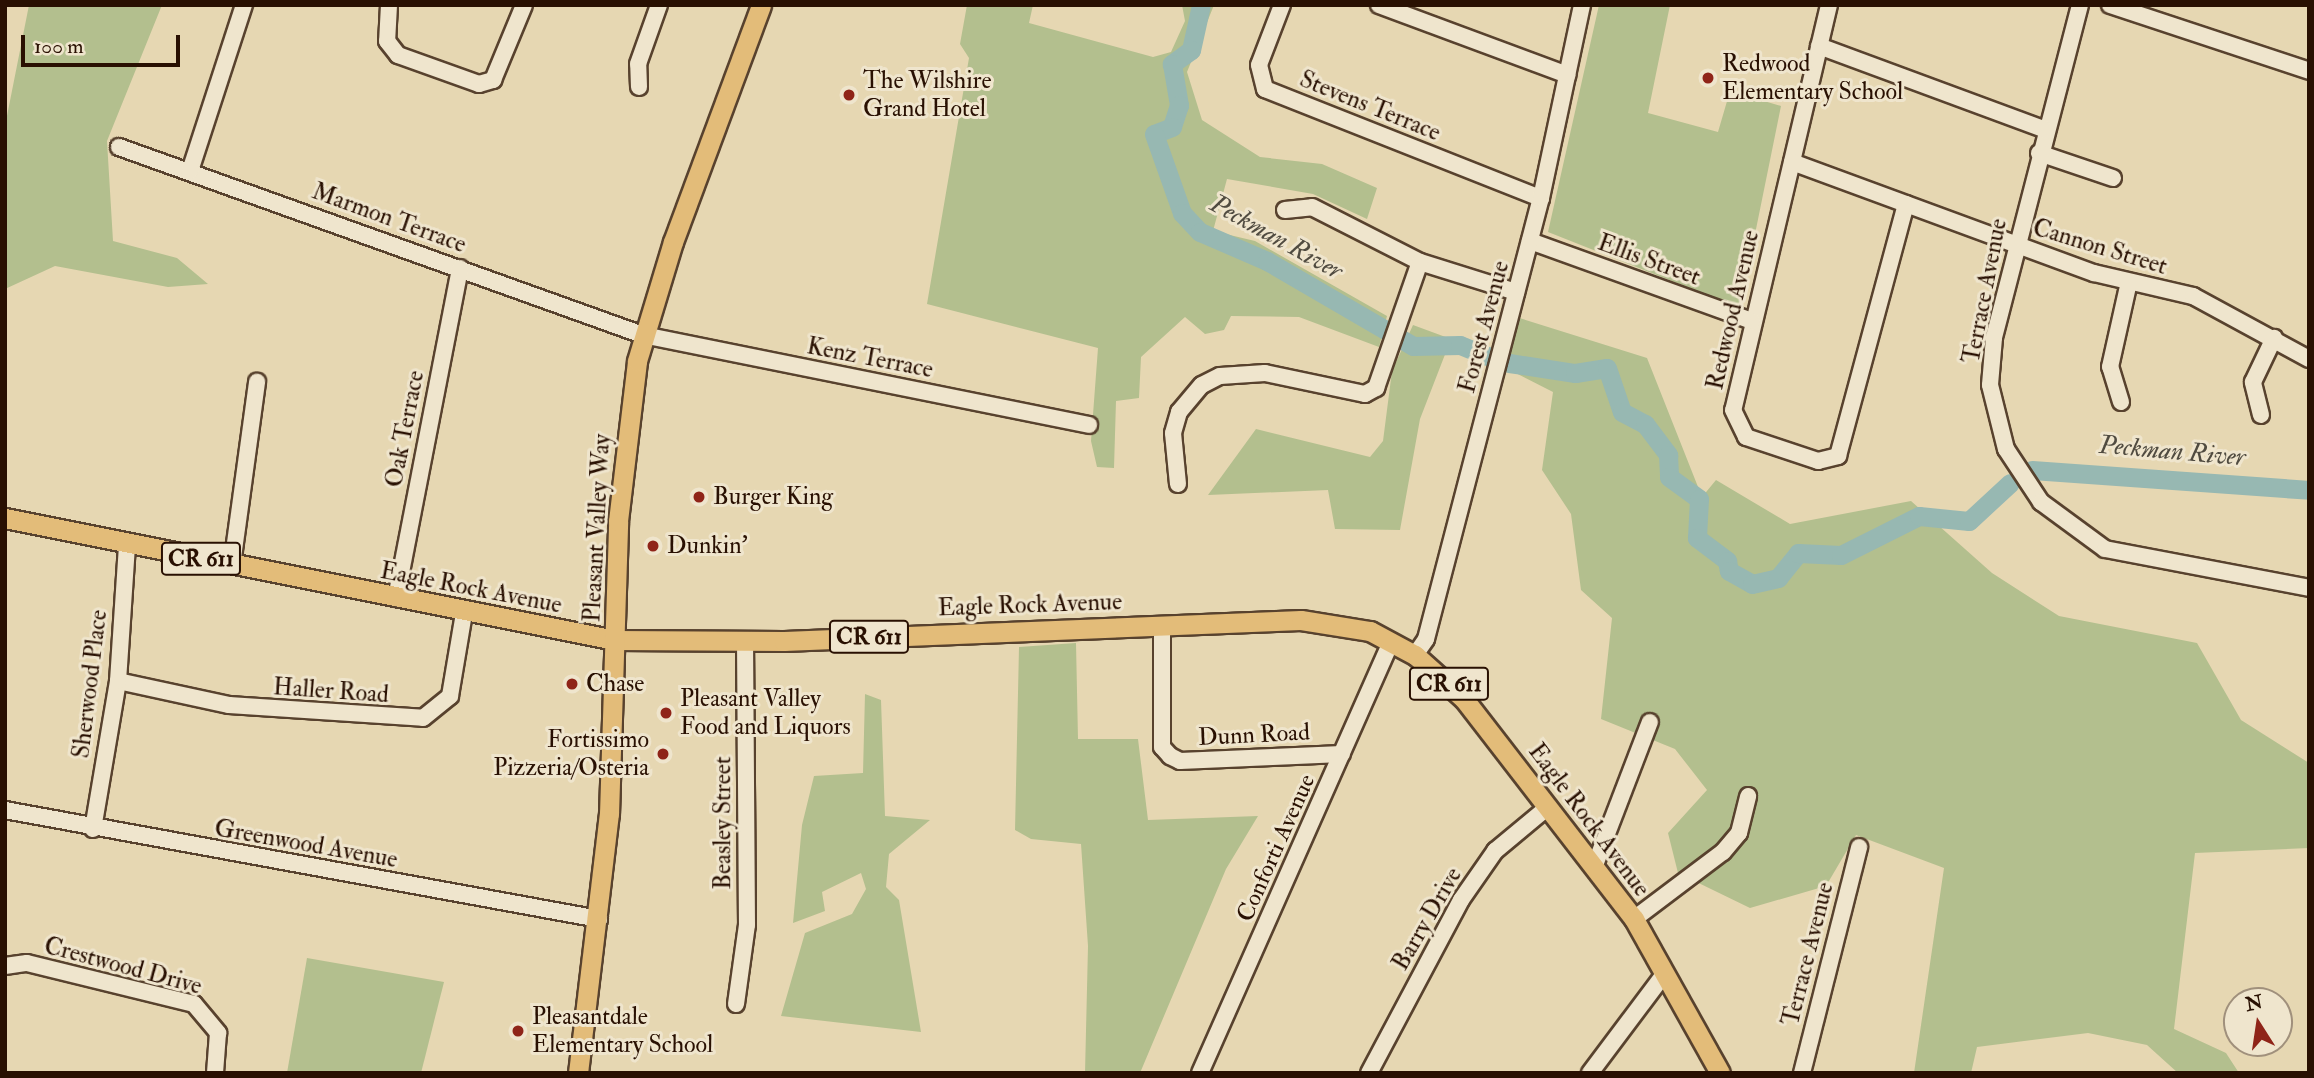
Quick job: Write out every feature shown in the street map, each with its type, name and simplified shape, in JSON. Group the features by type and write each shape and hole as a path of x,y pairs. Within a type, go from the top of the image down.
{"main road":[{"name":"Pleasant Valley Way","path":"578,1073 599,919 624,443 643,335 761,5"},
{"name":"Eagle Rock Avenue","path":"5,518 464,613 615,640 745,642 1318,621 1391,641 1415,655 1464,699 1595,865 1634,919 1720,1073"}],"street":[{"path":"190,171 244,5"},
{"path":"389,5 387,41 398,55 479,84 494,80 524,5"},
{"path":"639,87 638,64 659,5"},
{"name":"Stevens Terrace","path":"1282,5 1259,65 1265,89 1541,198"},
{"path":"1379,5 1567,75"},
{"name":"Forest Avenue","path":"1415,655 1426,639 1530,241 1582,5"},
{"name":"Redwood Avenue","path":"1829,5 1752,321 1733,410 1738,431 1818,460 1838,456 1906,204"},
{"name":"Terrace Avenue","path":"2080,5 2039,153 1994,338 1990,386 2006,449 2041,502 2068,528 2126,557 2309,588"},
{"path":"2110,5 2309,71"},
{"path":"1819,46 2046,130"},
{"name":"Marmon Terrace","path":"118,147 643,335"},
{"path":"2039,153 2113,178"},
{"name":"Cannon Street","path":"1792,162 2016,246 2129,282 2193,296 2309,359"},
{"path":"1285,210 1312,207 1420,262 1516,292"},
{"name":"Ellis Street","path":"1530,241 1752,321"},
{"path":"1178,484 1173,433 1179,412 1202,385 1220,376 1265,373 1365,394 1379,384 1420,262"},
{"name":"Oak Terrace","path":"396,598 460,268"},
{"path":"2121,402 2110,367 2129,282"},
{"name":"Kenz Terrace","path":"643,335 1089,425"},
{"path":"2261,415 2253,382 2274,338"},
{"path":"232,565 257,382"},
{"name":"Sherwood Place","path":"93,829 118,681 127,544"},
{"name":"Haller Road","path":"118,681 229,705 424,718 450,696 464,613"},
{"name":"Dunn Road","path":"1162,625 1163,747 1170,756 1342,754"},
{"name":"Conforti Avenue","path":"1200,1073 1391,641"},
{"name":"Beasley Street","path":"736,1004 747,925 745,642"},
{"path":"1595,865 1650,722"},
{"path":"1634,919 1723,852 1739,833 1748,796"},
{"name":"Barry Drive","path":"1369,1073 1461,900 1495,851 1548,807"},
{"name":"Greenwood Avenue","path":"5,810 93,829 599,919"},
{"name":"Terrace Avenue","path":"1802,1073 1859,847"},
{"name":"Crestwood Drive","path":"5,965 27,963 194,1004 218,1033 215,1073"},
{"path":"1590,1073 1665,973"}],"green space":[{"path":"29,5 162,5 107,141 113,241 177,258 208,284 168,287 55,266 5,289 5,126"},
{"path":"967,5 1033,5 1029,23 1153,57 1171,52 1185,21 1182,5 1214,5 1187,72 1202,120 1260,157 1322,164 1377,188 1367,219 1313,194 1227,179 1213,231 1255,241 1387,316 1379,347 1299,317 1231,316 1224,330 1205,334 1185,317 1141,357 1139,398 1116,401 1114,468 1097,467 1091,441 1098,348 927,304 969,58 960,44"},
{"path":"1599,5 1670,5 1648,113 1718,132 1730,91 1781,106 1740,308 1548,232"},
{"path":"1513,316 1647,358 1702,497 1716,480 1790,524 1911,501 1992,573 2059,616 2197,643 2241,720 2309,763 2309,848 2195,853 2174,1029 2223,1052 2223,1057 2229,1057 2239,1073 2178,1073 2147,1045 2088,1033 1977,1047 1971,1073 1914,1073 1944,868 1856,835 1826,886 1750,908 1678,873 1668,833 1707,790 1675,749 1601,719 1612,618 1581,590 1571,514 1542,470 1553,392 1500,365"},
{"path":"1413,325 1451,339 1420,419 1400,530 1335,529 1328,490 1208,495 1256,429 1370,457 1383,441 1392,371"},
{"path":"1076,643 1078,739 1138,739 1148,820 1258,816 1226,869 1140,1073 1085,1073 1088,946 1081,844 1031,839 1015,830 1019,647"},
{"path":"865,694 881,700 885,816 930,820 889,854 886,887 899,900 921,1032 781,1016 805,933 852,914 866,889 861,873 822,892 825,911 793,923 802,825 814,776 863,773"},
{"path":"307,958 444,982 421,1073 287,1073"}],"waterway":[{"name":"Peckman River","path":"1201,5 1191,50 1172,64 1179,105 1172,127 1154,134 1182,213 1200,232 1267,261 1413,346 1460,345 1487,356"},
{"name":"Peckman River","path":"1509,363 1575,373 1607,368 1622,412 1645,424 1668,455 1669,477 1699,499 1697,538 1727,561 1729,571 1752,584 1778,578 1798,553 1841,555 1919,516 1969,521 2010,483"},
{"name":"Peckman River","path":"2032,470 2309,490"}],"place":[{"name":"Redwood Elementary School","path":"1708,78"},
{"name":"The Wilshire Grand Hotel","path":"849,95"},
{"name":"Burger King","path":"699,497"},
{"name":"Dunkin'","path":"653,546"},
{"name":"Chase","path":"572,684"},
{"name":"Pleasant Valley Food and Liquors","path":"666,713"},
{"name":"Fortissimo Pizzeria/Osteria","path":"663,754"},
{"name":"Pleasantdale Elementary School","path":"518,1031"}]}
